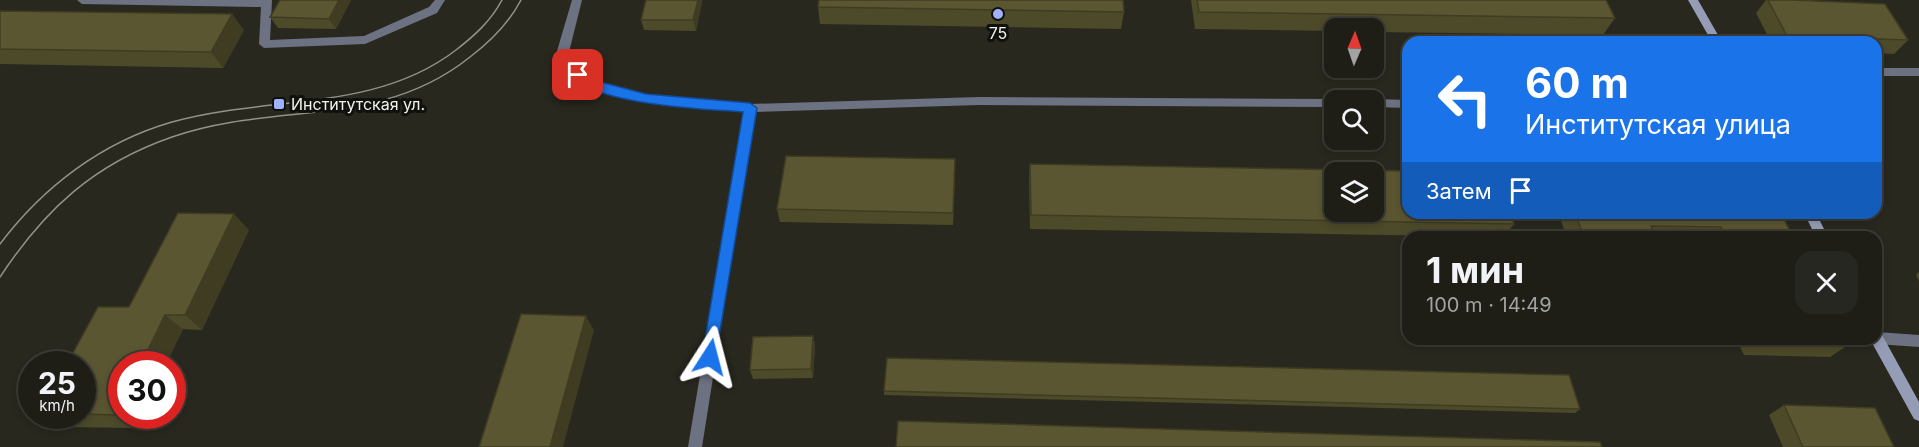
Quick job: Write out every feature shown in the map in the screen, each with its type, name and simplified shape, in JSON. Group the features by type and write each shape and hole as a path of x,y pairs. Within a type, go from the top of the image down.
{"main road":[{"path":"1694,0 1714,36"},
{"path":"1881,345 1919,415"}],"street":[{"path":"82,0 266,1 264,44 365,40 433,10 440,0"},
{"path":"577,0 561,61 593,85 646,98 750,108 979,101 1324,103"},
{"path":"1882,72 1919,72"},
{"path":"1384,103 1402,104"},
{"path":"695,447 750,108"},
{"path":"1882,338 1919,341"}],"building":[{"path":"280,0 339,0 329,19 270,17"},
{"path":"646,0 698,0 693,20 641,20"},
{"path":"819,0 1123,0 1124,12 818,7"},
{"path":"1197,0 1606,0 1615,18 1199,12"},
{"path":"1768,0 1885,4 1908,40 1882,39 1882,36 1787,36"},
{"path":"0,11 232,14 211,52 0,49"},
{"path":"786,156 955,159 953,213 777,209"},
{"path":"1030,164 1324,169 1324,220 1031,215"},
{"path":"1384,171 1402,171 1402,219 1513,219 1514,224 1384,222"},
{"path":"178,213 234,214 185,315 165,315 147,351 108,351 108,415 96,414 96,351 74,351 98,307 129,307"},
{"path":"1577,219 1784,219 1790,231 1723,231 1721,227 1651,226 1653,231 1582,231"},
{"path":"521,314 586,316 550,447 479,447"},
{"path":"813,336 811,369 750,370 753,337"},
{"path":"887,358 1569,375 1580,409 884,391"},
{"path":"1784,405 1875,408 1894,447 1803,447"},
{"path":"898,421 1600,442 1602,447 896,447"}],"tram line":[{"path":"0,244 35,204 55,186 98,154 122,141 172,122 208,114 319,100 390,84 424,70 456,50 482,28 502,0"},
{"path":"0,277 35,230 54,210 95,175 119,161 172,137 211,126 363,105 400,95 435,80 470,57 499,31 521,0"}],"place":[{"name":"75","path":"998,14"},
{"name":"Институтская ул.","path":"279,104"}],"route":[{"path":"578,75 593,85 646,98 750,108 710,357"}]}
